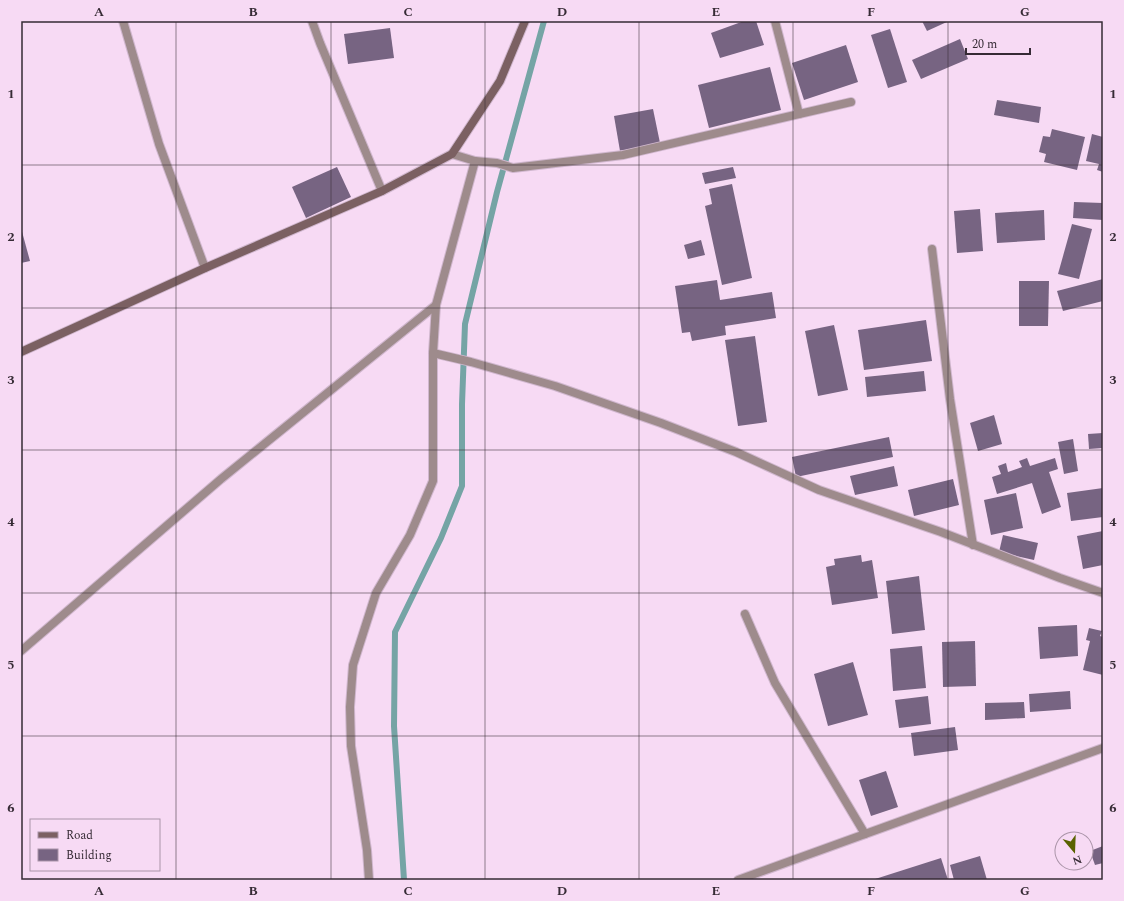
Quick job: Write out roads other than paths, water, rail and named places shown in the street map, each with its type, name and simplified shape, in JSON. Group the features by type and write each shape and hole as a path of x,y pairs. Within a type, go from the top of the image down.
{"main road":[{"path":"21,352 205,268 382,191 452,154 500,81 525,21"}],"street":[{"path":"123,21 158,144 205,268"},
{"path":"312,21 382,191"},
{"path":"775,21 799,114"},
{"path":"452,154 475,161 496,163 513,168 623,156 851,102"},
{"path":"369,880 367,850 351,746 350,707 353,665 376,592 410,535 433,481 433,353 436,305 475,161"},
{"path":"932,249 950,399 973,545"},
{"path":"21,651 221,479 436,305"},
{"path":"433,353 471,362 555,386 661,423 736,452 819,490 1103,593"},
{"path":"745,614 775,683 864,834"},
{"path":"738,880 1103,748"}],"waterway":[{"path":"404,880 394,726 395,632 441,538 462,486 462,404 465,324 497,192 544,21"}]}
